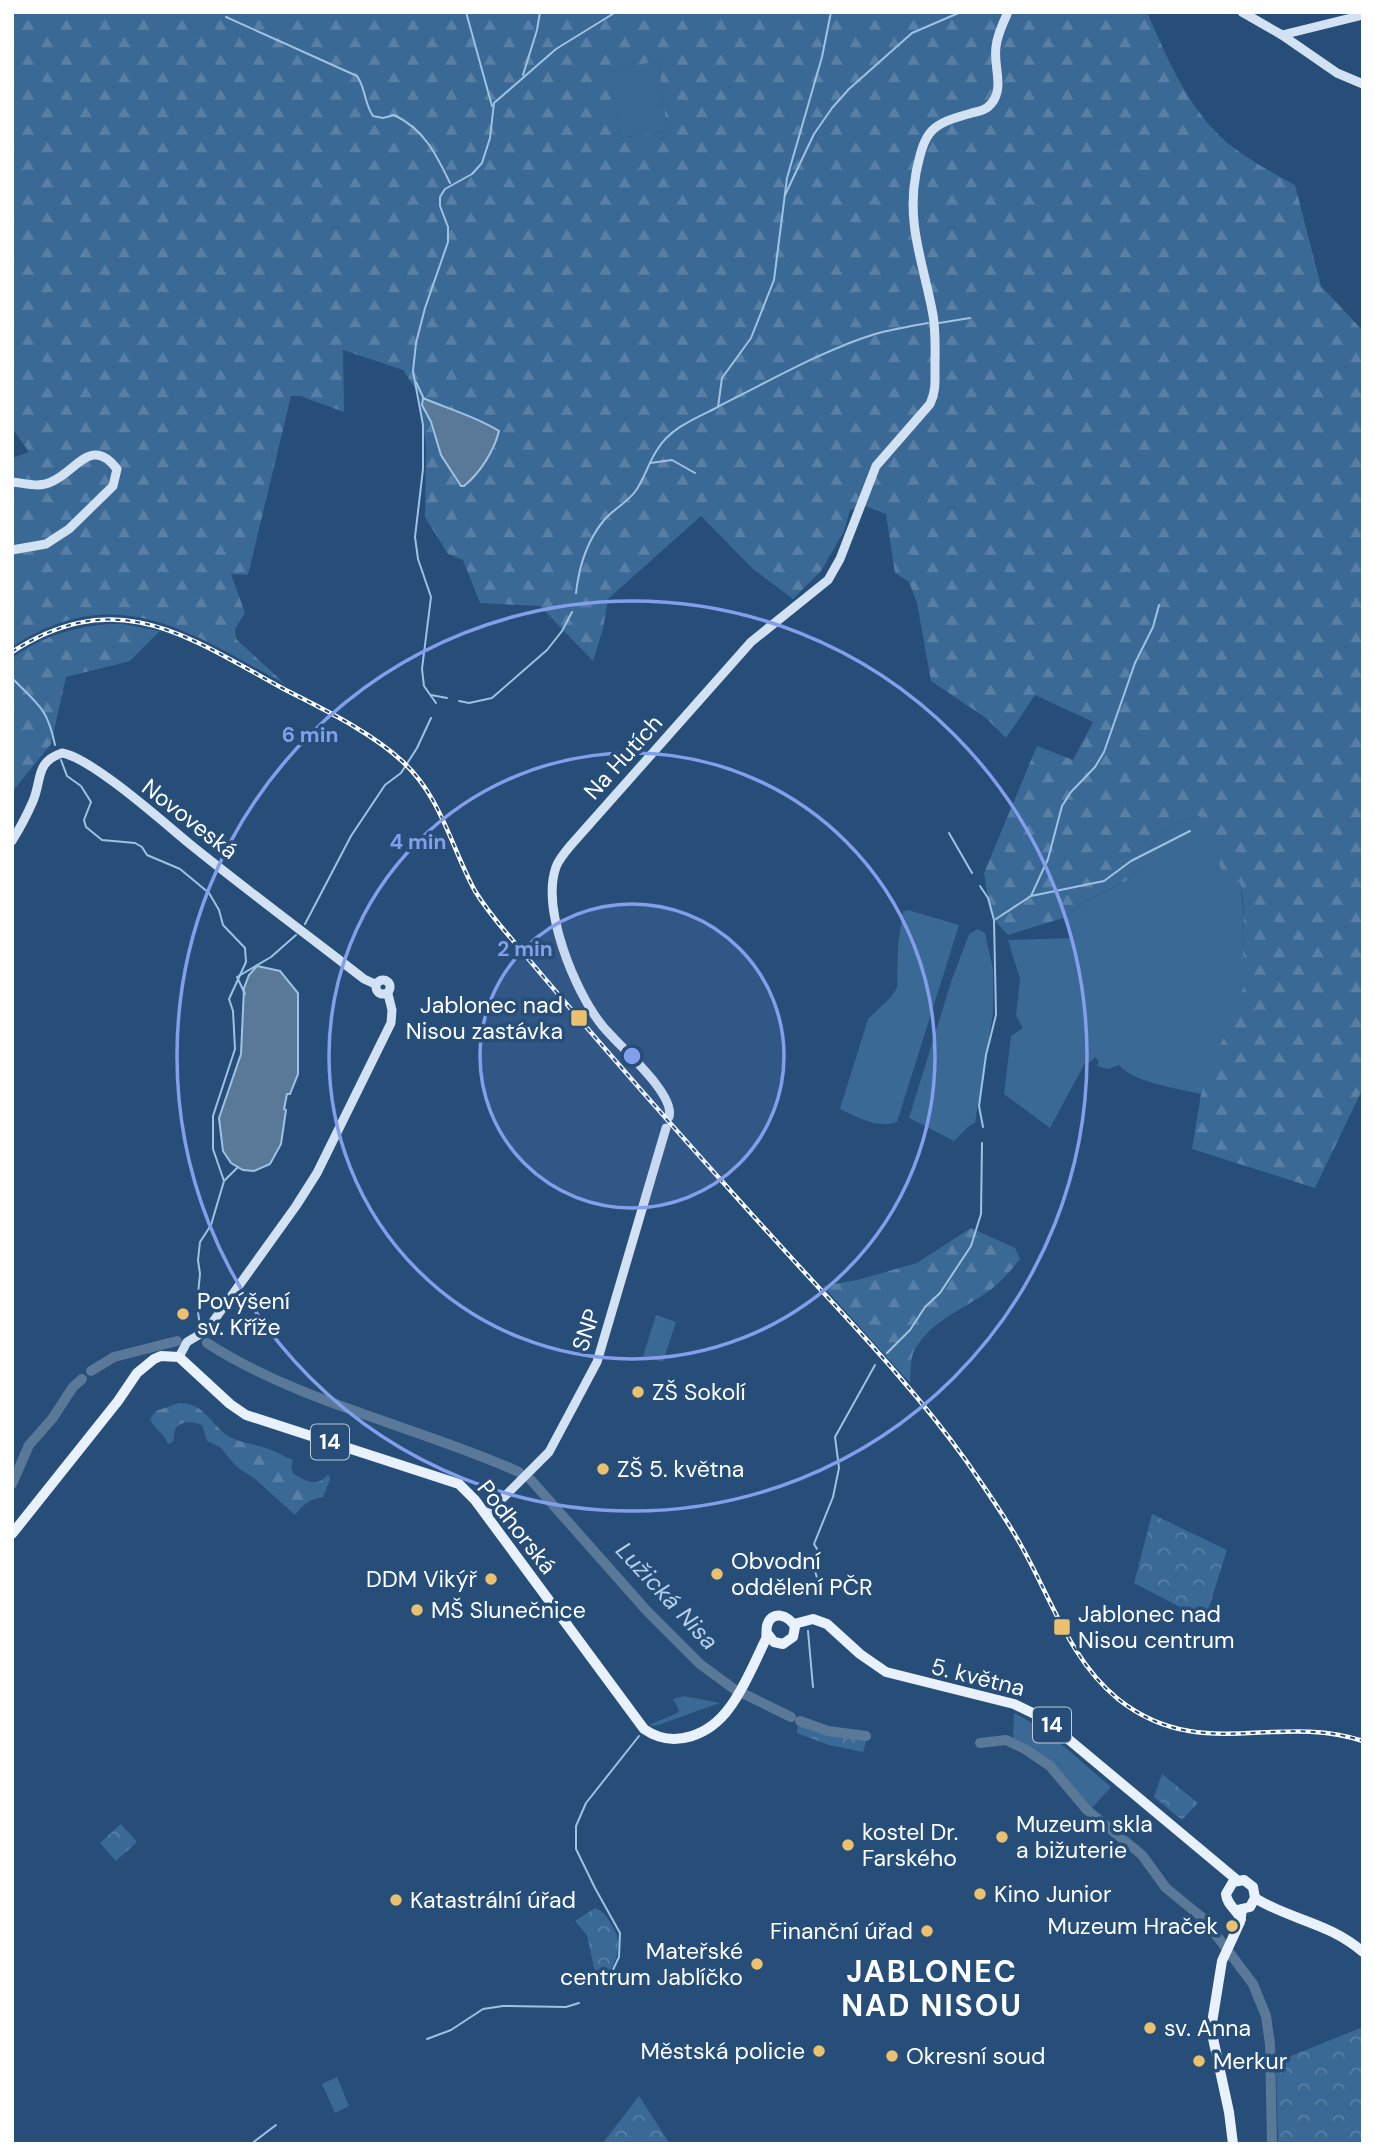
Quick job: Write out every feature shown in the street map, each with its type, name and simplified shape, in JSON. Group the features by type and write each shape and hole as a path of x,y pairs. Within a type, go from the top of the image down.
{"main road":[{"path":"12,1534 118,1401 137,1373 153,1359 162,1356 179,1357"},
{"name":"Podhorská","path":"179,1357 230,1404 246,1415 452,1481 467,1491 644,1728 665,1739 682,1739 701,1733 721,1717 736,1699 750,1672"},
{"name":"14","path":"777,1616 786,1616 794,1625 791,1639 778,1643 766,1652 750,1672 767,1633 769,1621 777,1616"},
{"name":"5. května","path":"794,1625 819,1620 886,1672 1014,1704 1042,1717 1227,1874 1233,1883"},
{"path":"767,1633 771,1640 778,1643"},
{"path":"1240,1913 1230,1906 1226,1899 1233,1883 1246,1881 1252,1885 1258,1901 1325,1927 1363,1952"},
{"path":"1233,2144 1211,2029 1224,1953 1240,1913 1258,1901"}],"street":[{"name":"Na Hutích","path":"669,1117 671,1112 667,1098 610,1036 591,1010 559,942 553,900 555,870 571,845 751,642 828,580 840,559 876,466 923,415 935,392 933,316 914,227 916,174 928,135 939,123 983,110 993,101 998,85 996,48 1008,12"},
{"path":"1242,12 1282,35 1337,74 1363,84"},
{"path":"1282,35 1363,15"},
{"path":"12,482 42,485 52,482 76,464 94,455 106,457 117,469 113,486 69,529 46,544 12,550"},
{"name":"Novoveská","path":"12,841 34,799 45,763 55,755 71,754 136,801 364,979 375,984 379,981 386,982 390,989 388,994 392,1010 391,1023 317,1172 260,1259 207,1331 187,1342 179,1357"},
{"name":"SNP","path":"486,1515 549,1452 597,1362 666,1128"}],"green space":[{"path":"12,12 1147,12 1176,74 1193,103 1214,130 1242,153 1295,185 1321,286 1363,331 1363,1088 1315,1188 1192,1149 1201,1094 1251,968 1244,956 1242,944 1244,913 1240,882 1225,878 1199,816 1182,820 1167,828 1143,856 1132,878 1088,900 1063,918 1008,935 994,920 984,873 1037,746 1073,760 1093,722 1035,695 1006,738 986,718 931,681 917,603 909,582 895,573 886,514 865,506 850,510 844,531 821,571 793,599 753,569 701,516 608,599 603,629 593,661 540,606 480,603 463,560 448,554 425,517 426,446 419,394 403,370 343,350 344,412 300,396 291,396 248,575 231,574 245,613 235,629 236,639 285,684 185,632 153,621 120,615 86,616 50,627 12,647 12,458 29,452 12,428","holes":["658,60 667,131 619,138 615,72","423,398 498,431 492,450 467,483 443,458"]},
{"path":"658,60 667,131 619,138 614,72"},
{"path":"122,624 160,631 130,661 66,677 51,744 12,792 12,658 65,632"},
{"path":"1200,816 1211,839 1240,881 1244,918 1242,947 1252,968 1205,1086 1201,1094 1157,1084 1134,1076 1119,1065 1108,1069 1097,1066 1099,1061 1095,1057 1085,1063 1050,1128 1004,1094 1011,1036 1023,1028 1016,1016 1020,979 1008,940 1074,938 1063,918 1088,900 1132,878 1143,856 1167,828 1182,820"},
{"path":"908,910 959,925 897,1122 882,1124 840,1109 868,1019 897,988 898,945 903,912"},
{"path":"978,929 985,933 993,969 993,1014 975,1123 954,1141 909,1118 951,982 969,934"},
{"path":"971,1228 1015,1248 1020,1259 989,1291 926,1334 913,1354 910,1383 823,1286 857,1280 917,1263"},
{"path":"656,1315 676,1322 663,1362 643,1356"},
{"path":"179,1403 199,1409 228,1436 293,1460 293,1473 303,1479 316,1482 328,1474 330,1479 323,1497 307,1503 295,1515 254,1478 237,1467 220,1447 207,1441 202,1425 191,1422 180,1424 175,1430 173,1442 168,1444 150,1419 156,1411"},
{"path":"1152,1514 1227,1550 1205,1620 1134,1583"},
{"path":"684,1696 720,1703 655,1726 649,1725 677,1713 679,1710 673,1699"},
{"path":"1014,1713 1052,1737 1111,1787 1091,1809 1055,1765 1013,1739"},
{"path":"798,1723 826,1732 867,1738 863,1752 829,1745 797,1733"},
{"path":"1162,1774 1198,1803 1182,1820 1154,1797"},
{"path":"121,1824 137,1842 116,1861 100,1843"},
{"path":"595,1908 606,1916 617,1938 617,1957 607,1977 595,1973 587,1935 575,1921"},
{"path":"1363,2027 1363,2144 1278,2144 1276,2062"},
{"path":"337,2077 349,2106 335,2113 322,2084"},
{"path":"639,2096 670,2144 602,2144"}],"shaded area":[{"path":"423,398 499,431 486,461 464,486 461,486 441,455 431,422 422,405"},
{"path":"257,966 280,971 298,993 298,1074 290,1094 287,1094 281,1144 270,1164 254,1171 243,1170 231,1163 223,1151 219,1118 241,1054 244,988 249,975"}],"waterway":[{"path":"466,12 492,106"},
{"path":"523,75 540,12"},
{"path":"436,703 424,686 422,669 431,597 418,559 415,537 423,469 423,425 413,371 416,343 425,308 448,242 448,227 440,206 440,197 445,189 472,174 482,163 490,138 494,103 556,49 616,12"},
{"path":"576,593 585,554 599,527 634,493 662,442 684,424 718,407 722,378 751,338 774,280 787,178 822,57 831,12"},
{"path":"785,195 814,134 849,89 912,33 961,12"},
{"path":"226,17 357,76 373,116 383,118 394,115 413,127 434,152 450,183"},
{"path":"939,323 970,318"},
{"path":"719,406 855,341 928,323"},
{"path":"416,382 424,399"},
{"path":"650,463 672,460 695,473"},
{"path":"1031,896 1048,859 1062,806 1071,792 1095,767 1104,752 1135,663 1153,627 1159,605"},
{"path":"459,701 469,703 492,698 547,650 572,612"},
{"path":"12,678 45,714 55,745"},
{"path":"431,695 447,698"},
{"path":"305,924 351,836 385,785 401,773 431,718"},
{"path":"61,760 67,776 81,786 91,802 84,820 86,827 102,840 135,843 142,847 147,855 180,869 209,893 219,910 223,925 245,948 246,962 229,999 233,1011 235,1049 213,1116 213,1149 224,1181 211,1225 200,1242 197,1304 200,1327"},
{"path":"996,919 1031,896 1104,881 1131,861 1190,831"},
{"path":"949,833 972,873"},
{"path":"980,886 988,898 994,920 996,1015 986,1055 979,1106 983,1127"},
{"path":"245,994 237,977 271,957 296,935"},
{"path":"887,1353 940,1293 971,1246 981,1214 982,1143"},
{"path":"225,1180 238,1167"},
{"name":"Lužická Nisa","path":"91,1371 114,1357 177,1341"},
{"name":"Lužická Nisa","path":"207,1343 281,1382 519,1472"},
{"path":"820,1588 815,1571 817,1549 814,1544 833,1497 839,1468 835,1437 875,1365"},
{"name":"Lužická Nisa","path":"12,1484 29,1445 82,1379"},
{"name":"Lužická Nisa","path":"531,1480 647,1611 700,1664 734,1689 791,1717"},
{"path":"808,1631 813,1687"},
{"name":"Lužická Nisa","path":"800,1721 828,1731 866,1736"},
{"path":"611,1974 619,1957 620,1933 576,1849 576,1826 586,1803 639,1736"},
{"name":"Lužická Nisa","path":"980,1743 1006,1740 1050,1766 1087,1810 1142,1855 1166,1888 1204,1919 1253,1984 1266,2016 1270,2044 1272,2144"},
{"path":"427,2039 451,2030 483,2009 503,2006 566,2007 579,2003"},
{"path":"251,2144 276,2125"}],"railway":[{"path":"12,652 50,632 85,622 119,620 151,625 215,651 344,721 389,750 415,775 426,790 475,891 500,925 641,1090 923,1404 967,1462 1010,1527 1075,1649 1102,1684 1118,1699 1148,1718 1178,1729 1238,1734 1299,1731 1363,1741"}],"place":[{"name":"Jablonec nad Nisou zastávka","path":"579,1018"},
{"name":"Povýšení sv. Kříže","path":"183,1314"},
{"name":"ZŠ Sokolí","path":"638,1392"},
{"name":"ZŠ 5. května","path":"603,1469"},
{"name":"Obvodní oddělení PČR","path":"717,1574"},
{"name":"DDM Vikýř","path":"491,1579"},
{"name":"MŠ Slunečnice","path":"417,1610"},
{"name":"Jablonec nad Nisou centrum","path":"1062,1627"},
{"name":"Muzeum skla a bižuterie","path":"1002,1837"},
{"name":"kostel Dr. Farského","path":"848,1845"},
{"name":"Kino Junior","path":"980,1894"},
{"name":"Katastrální úřad","path":"396,1900"},
{"name":"Muzeum Hraček","path":"1232,1926"},
{"name":"Finanční úřad","path":"927,1931"},
{"name":"Mateřské centrum Jablíčko","path":"757,1964"},
{"name":"sv. Anna","path":"1150,2028"},
{"name":"Městská policie","path":"819,2051"},
{"name":"Okresní soud","path":"892,2056"},
{"name":"Merkur","path":"1199,2061"}],"district":[{"name":"JABLONEC NAD NISOU","path":"932,1989"}]}
